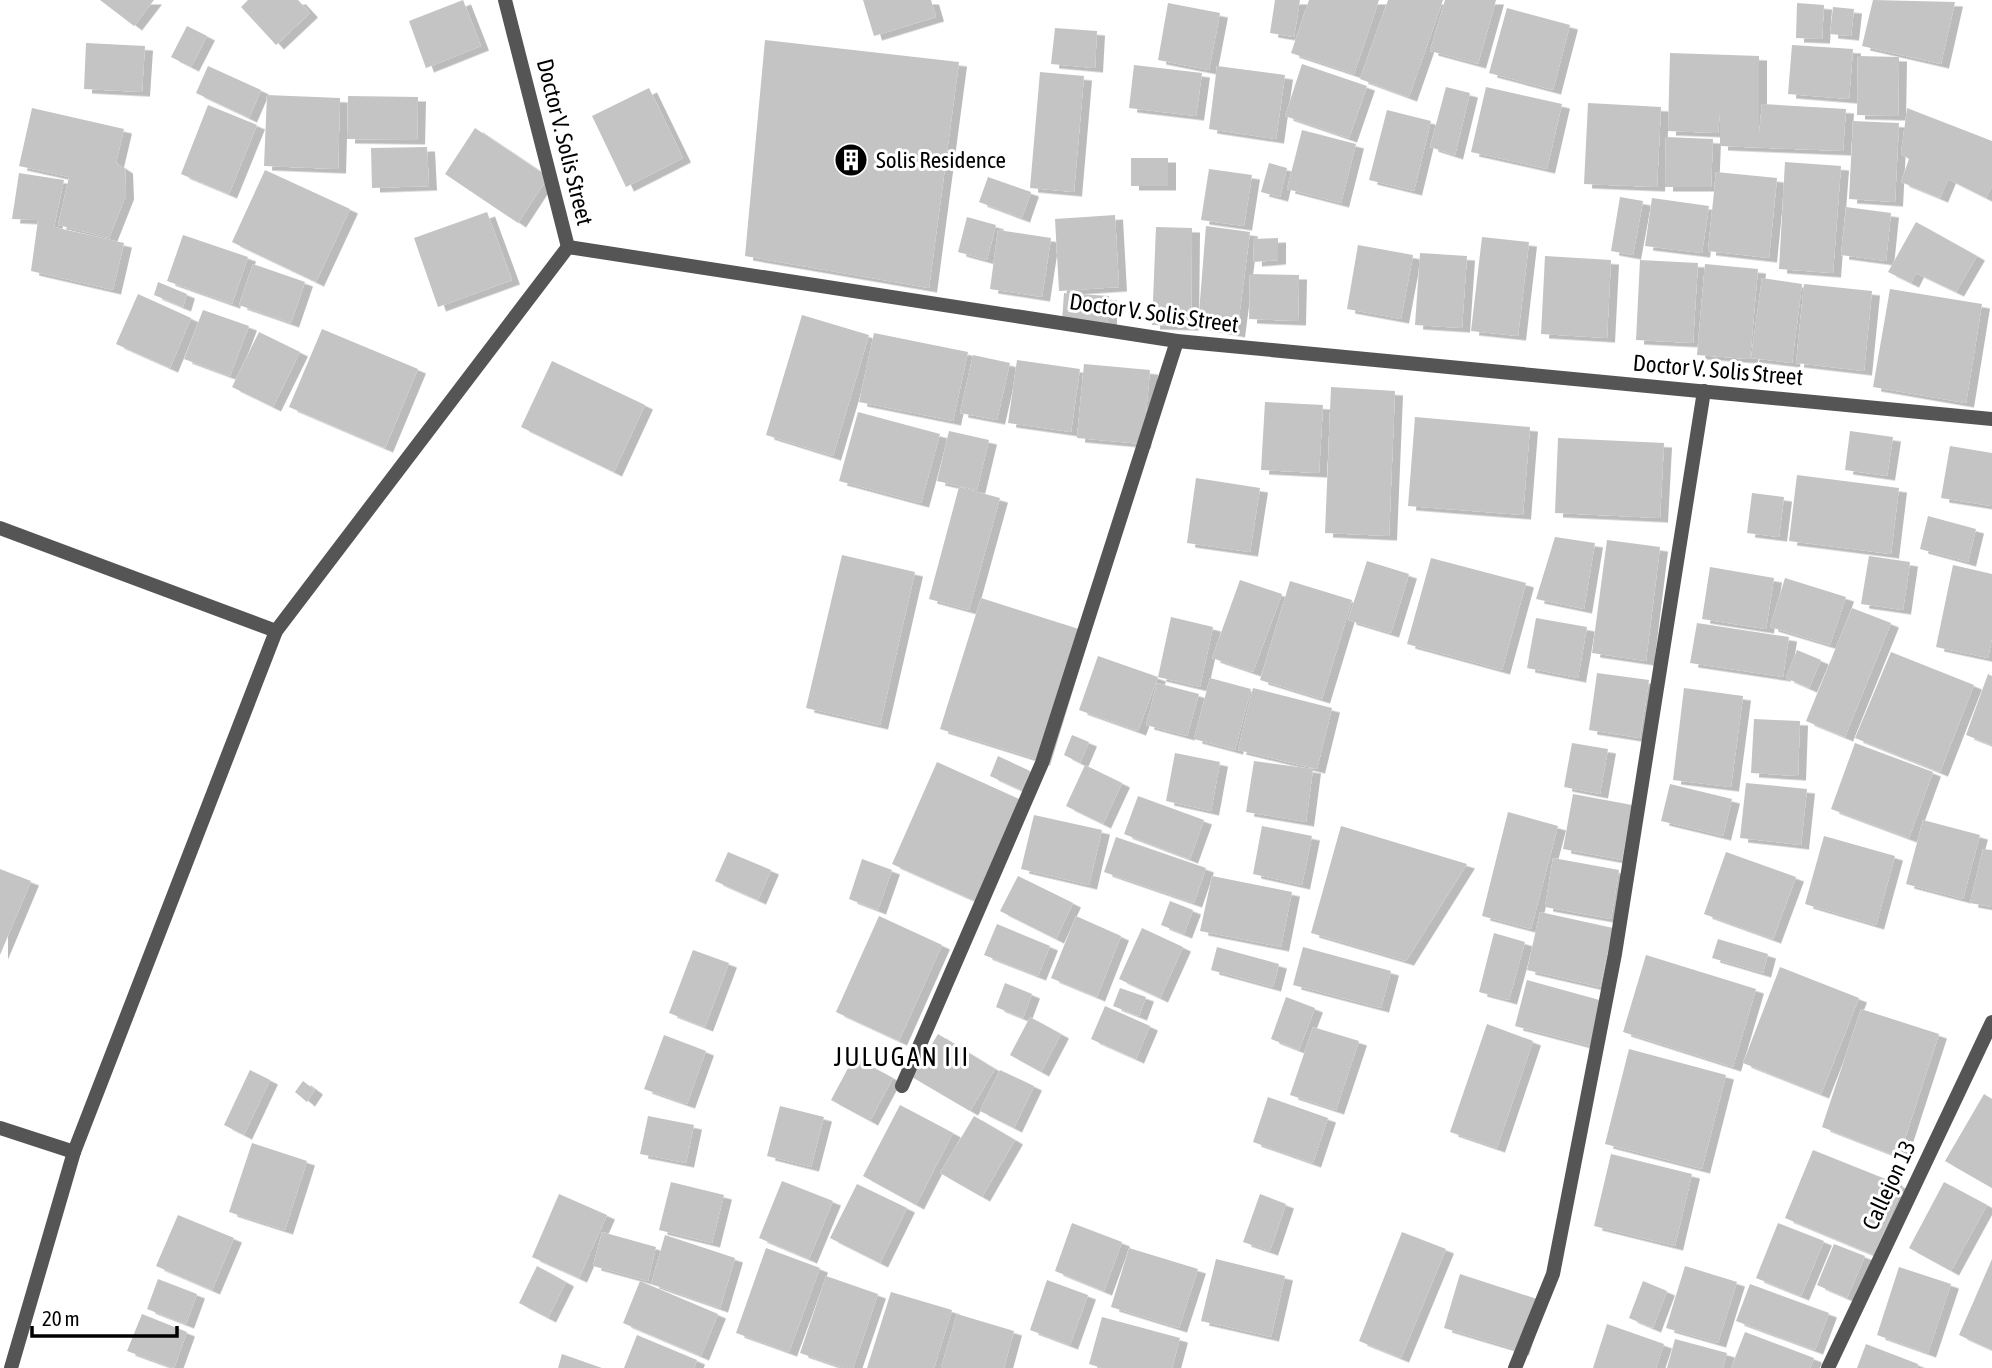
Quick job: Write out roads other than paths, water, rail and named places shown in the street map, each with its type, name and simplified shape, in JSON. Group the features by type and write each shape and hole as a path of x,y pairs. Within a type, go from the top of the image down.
{"street":[{"name":"Doctor V. Solis Street","path":"505,0 568,247 1177,341 1991,417"},
{"path":"11,1368 74,1152 276,631 568,247"},
{"path":"902,1086 1042,763 1177,341"},
{"path":"1515,1368 1553,1274 1615,954 1704,391"},
{"path":"0,528 276,631"},
{"name":"Callejon 13","path":"1828,1368 1992,1021"},
{"path":"0,1128 74,1152"}],"place":[{"name":"Solis Residence","path":"851,160"}],"district":[{"name":"JULUGAN III","path":"902,1057"}]}
